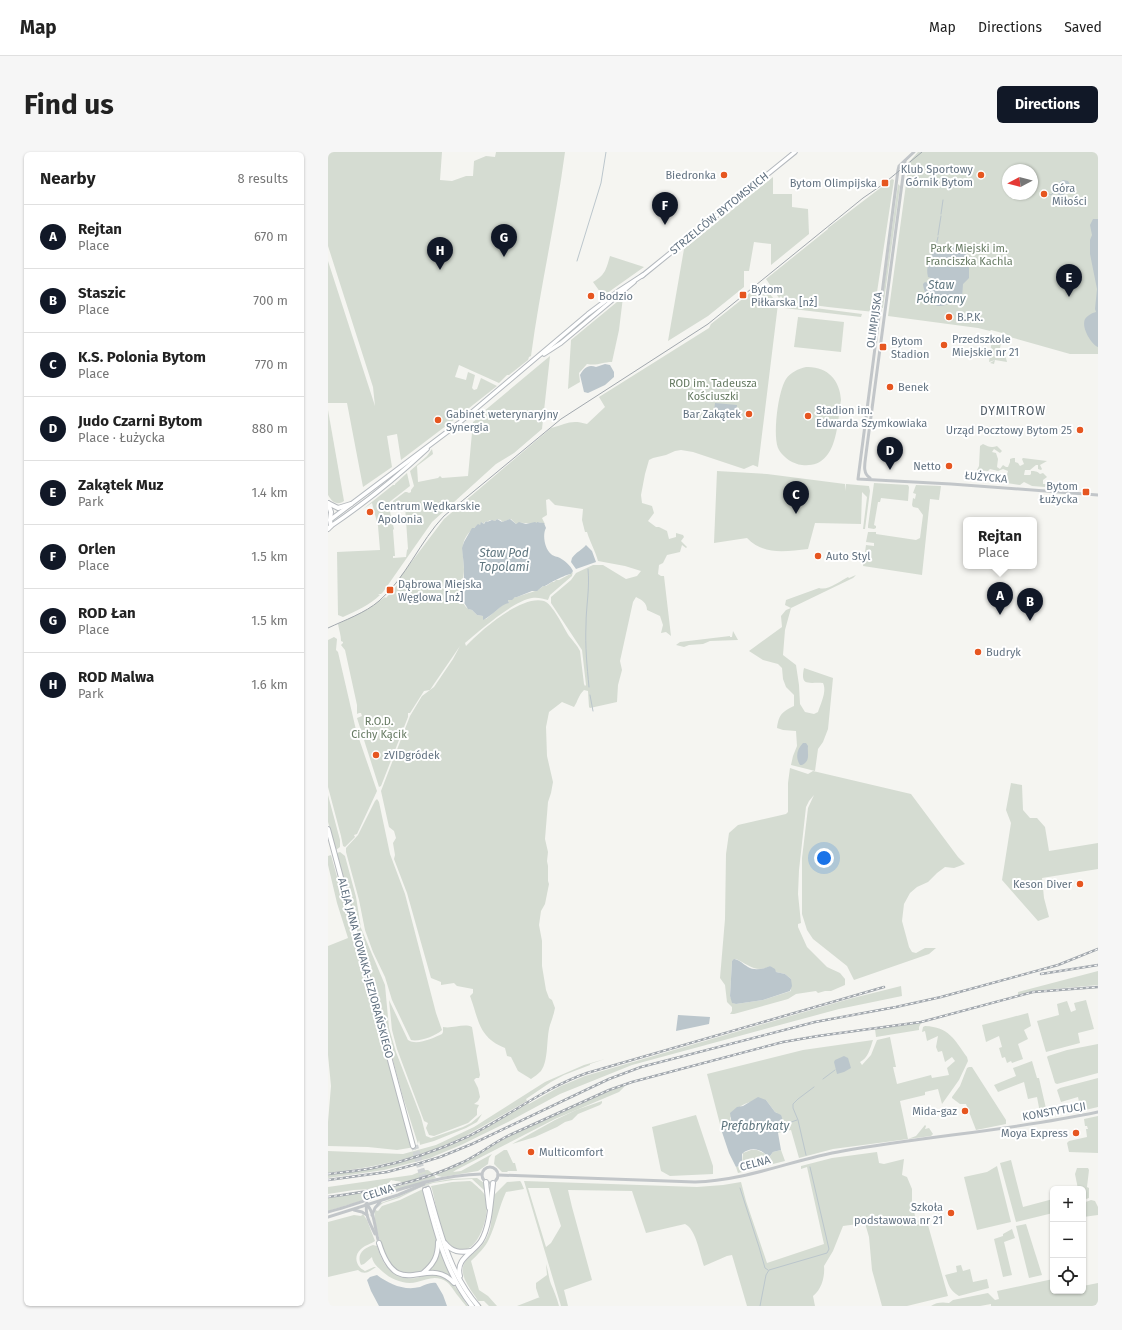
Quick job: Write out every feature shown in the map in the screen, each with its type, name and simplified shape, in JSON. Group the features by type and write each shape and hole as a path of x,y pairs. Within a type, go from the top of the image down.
{"main road":[{"name":"STRZELCÓW BYTOMSKICH","path":"329,520 481,406 603,302 642,275 795,152"},
{"name":"STRZELCÓW BYTOMSKICH","path":"329,528 410,465 438,439"},
{"path":"328,503 338,508 351,504"},
{"path":"328,503 331,512 329,528"},
{"name":"ALEJA JANA NOWAKA-JEZIORAŃSKIEGO","path":"328,830 415,1145"},
{"path":"486,1182 489,1210"},
{"path":"461,1287 458,1273 459,1265 464,1257 479,1244 484,1237 488,1222 492,1183"},
{"path":"426,1190 449,1268 472,1306"},
{"path":"440,1239 452,1250 459,1252 471,1251"},
{"path":"422,1274 434,1262 440,1239"},
{"path":"378,1241 384,1259 394,1271 409,1276 436,1272 442,1274 449,1277 461,1287 478,1306"}],"street":[{"path":"906,160 914,152"},
{"name":"OLIMPIJSKA","path":"858,479 899,166 906,160"},
{"name":"OLIMPIJSKA","path":"872,480 866,475 864,466 904,165 906,160"},
{"name":"ŁUŻYCKA","path":"858,479 973,485 1098,495"},
{"name":"KONSTYTUCJI","path":"1012,1126 1061,1120 1098,1112"},
{"name":"CELNA","path":"498,1175 695,1182 715,1181 838,1152 1012,1126"},
{"path":"490,1166 496,1169 498,1175 496,1180 492,1183 486,1182 482,1178 484,1169 490,1166"},
{"name":"CELNA","path":"328,1212 408,1186 459,1175 482,1174"},
{"name":"CELNA","path":"328,1217 398,1195 433,1180"},
{"path":"356,1204 366,1204 373,1198"},
{"path":"372,1215 375,1208 382,1200"},
{"path":"366,1204 370,1208 378,1241"},
{"path":"366,1204 367,1216 378,1241"},
{"path":"352,1210 358,1210 367,1216"}],"green space":[{"path":"328,152 442,152 440,180 452,181 466,176 473,176 474,161 486,156 495,157 496,152 565,152 531,356 499,383 459,365 455,377 466,380 468,372 475,375 472,388 474,390 477,389 481,378 497,386 401,460 397,434 387,436 392,467 363,487 347,403 328,403 328,261 375,406 373,387 328,246"},
{"name":"Park Miejski im. Franciszka Kachla","path":"918,152 1098,152 1098,354 1070,354 991,330 888,316 909,162"},
{"path":"773,177 773,194 792,194 792,207 808,209 809,234 771,265 771,244 754,242 749,271 744,271 744,287 708,316 668,341 684,249"},
{"path":"892,179 894,180 874,312 790,302 784,300 781,296 779,298 766,279 828,228"},
{"path":"898,184 900,186 883,308 881,308"},
{"path":"610,256 644,267 603,296 593,282 604,272"},
{"path":"760,285 765,288 778,304 758,467 753,465 744,469 693,452 681,450 649,460 641,495 642,503 652,506 654,513 648,521 656,527 667,531 669,539 676,537 676,533 683,535 684,537 681,541 687,547 686,548 682,545 680,552 667,555 663,563 659,565 658,574 664,576 671,636 666,632 661,633 663,625 660,616 647,610 644,602 636,597 633,602 620,661 622,670 618,685 617,702 590,708 588,691 584,690 580,694 574,707 562,702 549,712 546,727 547,756 553,782 548,802 545,839 548,852 547,861 549,884 545,904 541,911 539,925 542,941 542,966 546,990 555,1008 549,1030 544,1066 541,1071 531,1079 518,1071 511,1057 507,1056 505,1048 489,1039 484,1033 470,996 473,993 473,989 457,986 454,983 441,985 441,982 431,978 407,893 394,859 395,855 393,843 396,838 394,831 389,827 381,791 410,716 422,696 430,690 424,691 410,713 408,713 408,717 381,786 379,787 357,718 362,716 361,713 357,714 357,705 345,650 341,645 343,642 341,641 338,624 368,609 385,597 386,598 399,583 397,581 444,519 551,428 573,422 587,424 605,407 599,397 709,328 711,324","holes":["549,499 555,505 583,509 582,520 585,532 587,532 598,561 625,566 641,571 637,576 626,579 603,565 593,565 576,573 571,580 551,597 551,603 582,650 585,686 580,651 551,606 544,601 535,600 513,608 491,623 466,646 465,643 497,617 516,604 532,598 548,600 550,595 572,576 573,571 572,573 546,586 543,586 538,590 508,600 509,603 505,603 486,619 467,608 462,599 464,569 463,548 467,535 482,522 483,524 486,521 495,521 497,519 501,520 502,522 511,519 516,524 534,524 539,522 545,524 542,518 547,515 546,500","460,646 434,687 430,690"]},
{"path":"623,297 619,330 612,362 594,365 587,364 579,373 580,382 568,389 571,340"},
{"path":"784,304 862,314 861,317 784,308"},
{"path":"798,317 844,322 841,352 794,347"},
{"path":"995,336 1002,339 999,353 1003,355 1005,354 1007,362 995,360 989,362 992,339"},
{"path":"550,356 542,429 514,453 496,464 432,522 383,592 378,594 380,595 376,599 343,617 338,615 337,552 380,550 378,526 372,503 363,509 395,485 407,473 410,486 383,507 385,510 389,507 394,529 395,556 393,556 393,558 406,557 408,549 405,506 402,506 402,503 393,505 393,501 405,492 411,492 414,486 410,471 427,456 432,449 433,454 417,466 418,482 438,478 440,476 442,478 468,476 473,422 477,419 476,417"},
{"name":"Stadion im. Edwarda Szymkowiaka","path":"806,367 820,369 831,376 838,386 841,400 834,443 829,453 823,460 814,464 802,465 789,460 783,456 779,450 776,436 776,425 778,404 786,379 795,371"},
{"path":"328,410 344,501 339,503 331,500 328,495"},
{"path":"983,444 990,447 997,446 1002,451 1000,453 994,449 992,452 996,453 998,459 997,467 1000,469 1003,465 1008,467 1010,459 1013,458 1015,458 1015,462 1020,466 1024,464 1023,458 1047,461 1040,465 1041,470 1038,469 1038,465 1036,465 1030,470 1025,470 1024,475 1030,475 1031,471 1036,471 1040,474 1043,473 1047,477 1043,480 1043,484 1047,485 1045,487 1032,486 1024,482 1020,485 1007,483 1006,478 1008,471 1003,469 998,471 990,469 988,471 977,470 979,466 980,446"},
{"path":"717,471 767,474 845,484 845,491 846,484 869,486 870,491 865,529 863,529 867,497 862,492 861,524 815,523 808,549 784,551 768,550 754,544 747,538 714,543"},
{"path":"874,483 908,485 909,487 908,501 881,498 880,502 878,502 874,525 876,528 874,529 868,528 868,526"},
{"path":"916,485 941,486 939,500 930,499 922,575 863,566 866,545 874,546 874,543 866,542 868,532 876,532 876,534 916,540 920,538 923,515 918,508 913,507 912,505 913,498 915,499 916,494 913,493"},
{"path":"856,575 853,578 791,608 785,605 786,600 819,588 823,589 830,587 848,577 849,578"},
{"path":"791,608 785,630 783,655 796,665 800,704 805,712 814,714 818,712 823,697 824,686 823,683 809,683 804,681 804,668 833,678 828,729 823,742 818,749 815,771 791,765 797,746 796,731 777,728 782,714 794,706 794,695 786,687 783,679 782,668 778,664 763,660 749,651 782,627 781,616 786,610"},
{"path":"733,631 738,640 710,641 703,644 684,647 676,645 680,642 732,637"},
{"path":"334,637 337,639 336,650 338,652 356,730 377,791 357,834 354,835 355,837 345,847 343,846 328,787 328,640"},
{"path":"790,768 808,774 813,771 911,794 958,857 965,864 954,868 945,867 928,882 917,887 910,893 904,904 902,921 909,947 912,952 916,953 925,948 936,948 929,954 854,980 847,966 813,939 807,930 802,914 802,858 808,808 814,795 806,807 799,870 798,894 801,923 798,924 798,927 807,947 827,967 840,973 845,979 845,985 831,991 818,993 816,991 796,994 788,999 730,1014 732,1007 727,1002 725,985 720,978 725,919 726,854 729,833 738,825 786,814 788,812 788,783","holes":["736,959 756,969 770,966 776,972 785,974 791,979 791,991 763,1000 736,1004 733,1003 730,996 732,961"]},
{"path":"1011,783 1022,785 1023,810 1030,818 1037,818 1045,827 1049,851 1098,843 1098,869 1042,878 1044,898 1049,917 1038,921 1002,880 1011,823 1006,810"},
{"path":"328,795 340,840 340,847 336,850 328,822"},
{"path":"377,799 379,802 390,854 405,894 436,1013 442,1030 432,1036 418,1040 411,1040 392,1000 385,977 373,952 365,930 359,900 346,852 346,848 358,835"},
{"path":"340,852 345,856 356,897 361,928 385,985 389,1028 396,1052 421,1117 426,1136 431,1138 463,1127 471,1123 482,1114 477,1122 434,1141 420,1145 419,1140 418,1144 403,1097 342,873 337,853"},
{"path":"331,855 411,1146 420,1145 397,1150 368,1147 328,1146 331,1086 328,1055 328,946 348,938 337,903 328,865 328,856"},
{"path":"1098,971 1098,985 1042,990 1018,995 1018,992"},
{"path":"901,986 902,996 839,1009 632,1065 560,1094 508,1122 430,1158 384,1170 328,1178 328,1174 380,1167 438,1150 475,1133 528,1102 529,1104 561,1086 585,1076 849,999"},
{"path":"389,1000 408,1040 412,1042 425,1041 442,1034 443,1027 472,1027 480,1075 479,1078 474,1080 480,1097 474,1104 479,1105 477,1115 468,1123 434,1136 429,1135 426,1128 428,1123 424,1121 397,1049 392,1030"},
{"path":"1086,1000 1094,1029 1078,1033 1080,1043 1046,1052 1037,1021 1059,1015 1057,1004 1067,1001 1071,1012 1076,1010 1074,1003"},
{"path":"1028,1013 1031,1026 1024,1030 1028,1039 1018,1044 1023,1059 1012,1063 1011,1061 1007,1063 1005,1057 1002,1058 999,1048 1002,1047 999,1036 986,1042 982,1025"},
{"path":"921,1023 919,1030 876,1037 875,1029"},
{"path":"925,1026 940,1029 950,1035 967,1057 968,1061 959,1080 942,1104 938,1089 925,1092 925,1095 900,1101 908,1139 916,1136 925,1125 925,1129 929,1128 933,1134 931,1136 833,1149 799,1158 791,1130 778,1133 781,1130 777,1113 766,1100 750,1102 741,1106 730,1118 732,1125 730,1127 727,1126 722,1132 707,1074 803,1050 873,1040 867,1056 860,1062 862,1065 871,1055 877,1040 890,1037 896,1067 893,1067 897,1084 931,1075 932,1078 949,1075 947,1068 955,1061 952,1057 945,1062 942,1051 938,1052 936,1047 938,1036 927,1041 925,1031 922,1032 923,1027"},
{"path":"1098,1044 1098,1073 1057,1084 1055,1083 1047,1057 1048,1056 1067,1050"},
{"path":"605,1059 564,1075 551,1082 526,1099 527,1101 460,1139 412,1157 379,1165 328,1173 328,1151 403,1154 436,1145 474,1127 545,1082 584,1065"},
{"path":"1032,1061 1037,1078 1039,1078 1048,1117 1041,1118 1037,1097 1028,1099 1024,1082 998,1092 994,1085 1016,1076 1013,1068"},
{"path":"972,1067 1006,1120 1006,1124 976,1130 966,1104 960,1104 952,1098 960,1086 967,1068"},
{"path":"1098,1078 1098,1107 1081,1111 1078,1097 1061,1102 1057,1090 1060,1088"},
{"path":"626,1085 619,1092 555,1119 453,1172 461,1171 492,1154 489,1158 488,1164 478,1171 442,1177 435,1174 469,1160 509,1136 607,1091"},
{"path":"602,1101 600,1105 578,1114 572,1120 535,1137 512,1144 555,1120 576,1110"},
{"path":"696,1115 713,1166 713,1174 670,1176 661,1171 652,1127"},
{"path":"1098,1116 1098,1153 1069,1152 1067,1143 1069,1141 1087,1137 1086,1129 1088,1129 1087,1126 1085,1126 1084,1119"},
{"path":"504,1150 507,1150 513,1163 515,1163 517,1171 502,1172 494,1164 495,1156"},
{"path":"751,1150 757,1150 770,1156 773,1152 781,1150 785,1161 738,1173 736,1167 742,1165 743,1153"},
{"path":"877,1152 879,1163 884,1164 904,1159 902,1175 907,1177 912,1189 912,1201 916,1221 926,1218 948,1296 907,1306 882,1306 872,1270 869,1237 865,1223 843,1226 833,1251 824,1266 821,1286 813,1296 815,1306 747,1306 732,1255 704,1266 695,1237 689,1227 685,1224 646,1233 632,1191 568,1190 592,1280 564,1290 568,1306 561,1306 524,1181 697,1187 741,1182 767,1263 824,1244 807,1167 801,1169 801,1166 832,1158","holes":["528,1188 549,1188 561,1226 551,1243 546,1247"]},
{"path":"1011,1160 1023,1207 1050,1200 1050,1214 1016,1222 1000,1163"},
{"path":"997,1166 1011,1222 977,1230 964,1177 987,1172"},
{"path":"1077,1168 1088,1168 1087,1187 1089,1188 1089,1198 1086,1199 1086,1186 1077,1186 1075,1174"},
{"path":"428,1170 433,1174 403,1183 391,1180 388,1184 389,1186 328,1194 328,1187 412,1175"},
{"path":"434,1175 436,1178 328,1211 328,1198 395,1187"},
{"path":"477,1178 484,1183 485,1191 472,1179 433,1183 399,1198 383,1203 377,1208 381,1203 428,1183 451,1179"},
{"path":"470,1181 485,1195 487,1210 483,1228 479,1237 467,1249 460,1250 450,1246 446,1240 440,1225 431,1186 452,1182"},
{"path":"520,1181 524,1189 506,1192 494,1227 487,1242 481,1251 471,1261 479,1290 488,1296 497,1306 489,1306 484,1301 478,1301 463,1276 464,1263 481,1246 487,1237 491,1222 494,1195 507,1182"},
{"path":"423,1189 437,1241 436,1254 431,1264 423,1270 412,1273 402,1272 390,1264 383,1251 374,1217 375,1210 378,1211 382,1206 400,1200"},
{"path":"1091,1200 1095,1201 1098,1207 1098,1215 1086,1217 1086,1202"},
{"path":"363,1214 367,1220 375,1241 364,1246 356,1258 359,1267 365,1271 376,1267 365,1273 358,1270 328,1277 328,1222 354,1215 361,1216"},
{"path":"1026,1224 1042,1275 1029,1278 1016,1226"},
{"path":"1012,1229 1015,1238 1004,1242 1012,1275 1003,1277 994,1239 1003,1236 1003,1234"},
{"path":"373,1245 377,1246 384,1263 394,1273 407,1278 416,1278 434,1274 445,1277 456,1288 468,1306 466,1306 449,1284 444,1280 432,1278 412,1283 399,1281 383,1272 375,1264 372,1257 361,1265 360,1255 364,1250"},
{"path":"440,1250 451,1276 450,1277 440,1272 429,1271 436,1262"},
{"path":"546,1264 550,1282 559,1306 517,1306 540,1297 536,1288 536,1283 547,1275"},
{"path":"961,1265 963,1271 970,1269 973,1282 987,1279 989,1288 959,1296 953,1292 945,1275 957,1272 956,1266"},
{"path":"1050,1280 1050,1294 1086,1294 1086,1285 1098,1283 1098,1306 991,1306 991,1304 980,1306 931,1306 937,1303 949,1303 953,1300 988,1293 995,1300 999,1299 997,1291"}],"water":[{"path":"1063,180 1068,181 1071,186 1067,192 1060,196 1055,191 1056,185"},
{"path":"1093,219 1098,219 1098,347 1087,335 1084,326 1085,319 1096,312 1097,289 1090,254 1090,240 1092,235 1090,225"},
{"name":"Staw Północny","path":"947,245 956,246 966,252 967,258 965,264 969,267 969,278 963,284 962,299 943,306 937,306 928,299 923,284 925,282 930,284 931,282 931,278 928,277 927,268 936,246 942,250"},
{"path":"605,364 610,365 614,372 614,377 605,385 588,393 584,392 580,375 583,370 588,366 596,367"},
{"path":"715,403 737,405 736,413 714,411"},
{"name":"Staw Pod Topolami","path":"497,519 502,522 510,519 516,524 519,522 526,524 535,522 544,523 546,528 544,538 547,549 552,555 559,557 566,562 573,571 571,574 543,586 537,591 532,591 515,597 512,600 508,600 509,603 483,620 483,616 477,615 472,610 468,609 463,601 461,594 464,582 462,548 472,528 475,528 478,524 480,525 481,522 484,524 486,521 495,521"},
{"path":"586,545 592,551 596,562 576,569 571,562 572,558"},
{"path":"803,743 806,743 808,746 808,759 805,763 800,765 797,753"},
{"path":"734,959 753,969 770,966 775,969 776,972 785,974 791,979 792,986 790,991 763,1000 736,1004 732,1003 730,996 732,961"},
{"path":"678,1015 710,1017 709,1024 676,1031"},
{"path":"844,1056 848,1058 851,1068 837,1074 834,1062 835,1060"},
{"name":"Prefabrykaty","path":"758,1097 766,1100 775,1112 781,1115 782,1125 778,1133 781,1150 773,1152 770,1156 767,1156 762,1151 755,1149 748,1150 742,1154 742,1165 736,1167 729,1153 722,1132 725,1126 730,1127 732,1125 730,1113 737,1107 743,1106"},
{"path":"377,1275 392,1284 408,1288 436,1283 447,1306 379,1306 367,1280 370,1277"}],"waterway":[{"path":"577,261 601,183 606,152"},
{"path":"1045,192 1051,195 1055,191"},
{"path":"941,214 943,200"},
{"path":"938,235 941,216"},
{"path":"936,246 938,237"},
{"path":"588,569 589,583 586,641 589,687"},
{"path":"590,695 593,711"},
{"path":"823,1079 835,1070"},
{"path":"806,1155 793,1104 814,1087"},
{"path":"783,1125 797,1120"},
{"path":"760,1306 766,1275 769,1270 827,1253 829,1249 810,1167"},
{"path":"740,1188 765,1268 768,1270"}],"tunnel":[{"path":"416,1145 428,1189"},
{"path":"413,1146 425,1190"}],"tram line":[{"path":"328,628 361,613 379,601 397,582 435,526 444,516 561,419 708,324 922,152"}],"railway":[{"path":"328,1180 387,1172 440,1157 472,1144 609,1079 641,1067 815,1022 941,997 1058,965 1098,949"},
{"path":"1041,974 1098,965"},
{"path":"328,1174 362,1170 385,1165 410,1159 447,1146 484,1128 556,1086 587,1073 884,987"},
{"path":"328,1197 396,1185 445,1170 468,1160 512,1134 609,1090 632,1082 783,1042 921,1022 1033,992 1098,987"}],"place":[{"name":"Biedronka","path":"724,175"},
{"name":"Klub Sportowy Górnik Bytom","path":"981,175"},
{"name":"Bytom Olimpijska","path":"885,183"},
{"name":"Góra Miłości","path":"1044,194"},
{"name":"Orlen","path":"665,225"},
{"name":"ROD Łan","path":"504,257"},
{"name":"ROD Malwa","path":"440,270"},
{"name":"Bytom Piłkarska [nż]","path":"743,295"},
{"name":"Bodzio","path":"591,296"},
{"name":"Zakątek Muz","path":"1069,297"},
{"name":"B.P.K.","path":"949,317"},
{"name":"Przedszkole Miejskie nr 21","path":"944,345"},
{"name":"Bytom Stadion","path":"883,347"},
{"name":"Benek","path":"890,387"},
{"name":"Bar Zakątek","path":"749,414"},
{"name":"Stadion im. Edwarda Szymkowiaka","path":"808,416"},
{"name":"Gabinet weterynaryjny Synergia","path":"438,420"},
{"name":"Urząd Pocztowy Bytom 25","path":"1080,430"},
{"name":"Netto","path":"949,466"},
{"name":"Judo Czarni Bytom","path":"890,470"},
{"name":"Bytom Łużycka","path":"1086,492"},
{"name":"Centrum Wędkarskie Apolonia","path":"370,512"},
{"name":"K.S. Polonia Bytom","path":"796,514"},
{"name":"Auto Styl","path":"818,556"},
{"name":"Dąbrowa Miejska Węglowa [nż]","path":"390,590"},
{"name":"Rejtan","path":"1000,615"},
{"name":"Staszic","path":"1030,621"},
{"name":"Budryk","path":"978,652"},
{"name":"zVIDgródek","path":"376,755"},
{"name":"Keson Diver","path":"1080,884"},
{"name":"Mida-gaz","path":"965,1111"},
{"name":"Moya Express","path":"1076,1133"},
{"name":"Multicomfort","path":"531,1152"},
{"name":"Szkoła podstawowa nr 21","path":"951,1213"}],"district":[{"name":"DYMITROW","path":"1013,411"}],"park label":[{"name":"ROD im. Tadeusza Kościuszki","path":"713,389"},
{"name":"R.O.D. Cichy Kącik","path":"379,727"}]}
